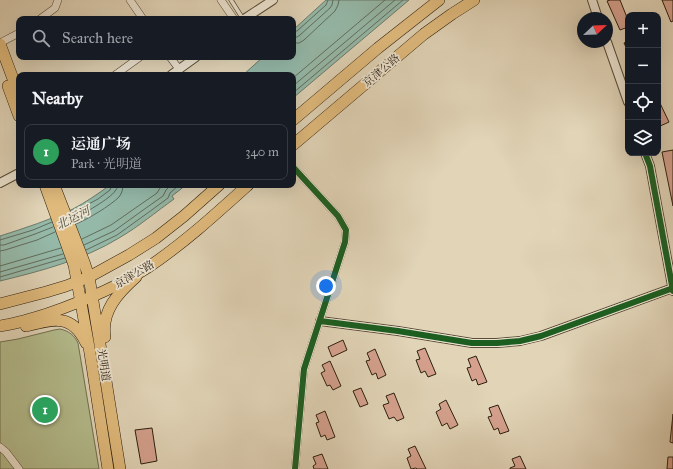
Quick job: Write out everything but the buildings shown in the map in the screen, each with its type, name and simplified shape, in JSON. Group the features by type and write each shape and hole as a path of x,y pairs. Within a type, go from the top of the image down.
{"main road":[{"name":"京津公路","path":"296,117 378,48 439,0"},
{"name":"京津公路","path":"296,142 424,34 474,0"},
{"path":"0,44 2,65 16,107"},
{"path":"2,65 16,90"},
{"path":"46,188 58,208 79,263"},
{"path":"55,188 58,208"},
{"name":"京津公路","path":"0,304 46,292 89,277 156,238 216,188"},
{"name":"京津公路","path":"1,326 20,322 69,306 116,285 145,269 199,228 245,188"},
{"name":"光明道","path":"79,263 89,277 93,296 120,469"},
{"name":"光明道","path":"79,263 77,281 108,469"},
{"path":"106,381 109,358 104,333 104,324 107,313 119,294 145,269"},
{"path":"1,326 26,326 45,321 61,320 75,327 80,333 90,353"}],"street":[{"path":"44,16 55,8 58,0"},
{"path":"130,0 141,16"},
{"path":"221,0 232,16"},
{"path":"248,16 269,2 279,0"},
{"path":"592,0 596,12"},
{"path":"254,16 269,2"},
{"path":"0,44 16,35"},
{"path":"609,48 625,93"},
{"path":"119,72 136,60"},
{"path":"172,60 178,68"},
{"path":"174,72 186,60"},
{"path":"170,72 191,60"},
{"path":"320,320 472,343 505,343 541,336 673,289 650,166 646,156"},
{"path":"295,469 304,369 345,242 346,230 338,216 296,170"},
{"path":"0,183 16,175"},
{"path":"0,187 16,179"},
{"path":"0,447 6,452 19,469"}],"lane":[{"path":"231,0 241,16"}],"shaded area":[{"path":"60,329 71,334 78,343 99,469 0,469 0,342"}],"water":[{"path":"326,0 409,0 296,95 296,72 246,72 260,60 296,60 296,27"},
{"name":"北运河","path":"106,188 182,188 172,196 174,199 133,229 105,246 61,264 0,281 0,236 28,227 73,209"}],"cycle path":[{"path":"646,156 650,166 673,291"},
{"path":"295,469 304,369 345,242 346,230 338,216 296,170"},
{"path":"320,321 398,331 472,343 520,341 541,336 673,288"}],"place":[{"name":"运通广场","path":"45,410"}]}
